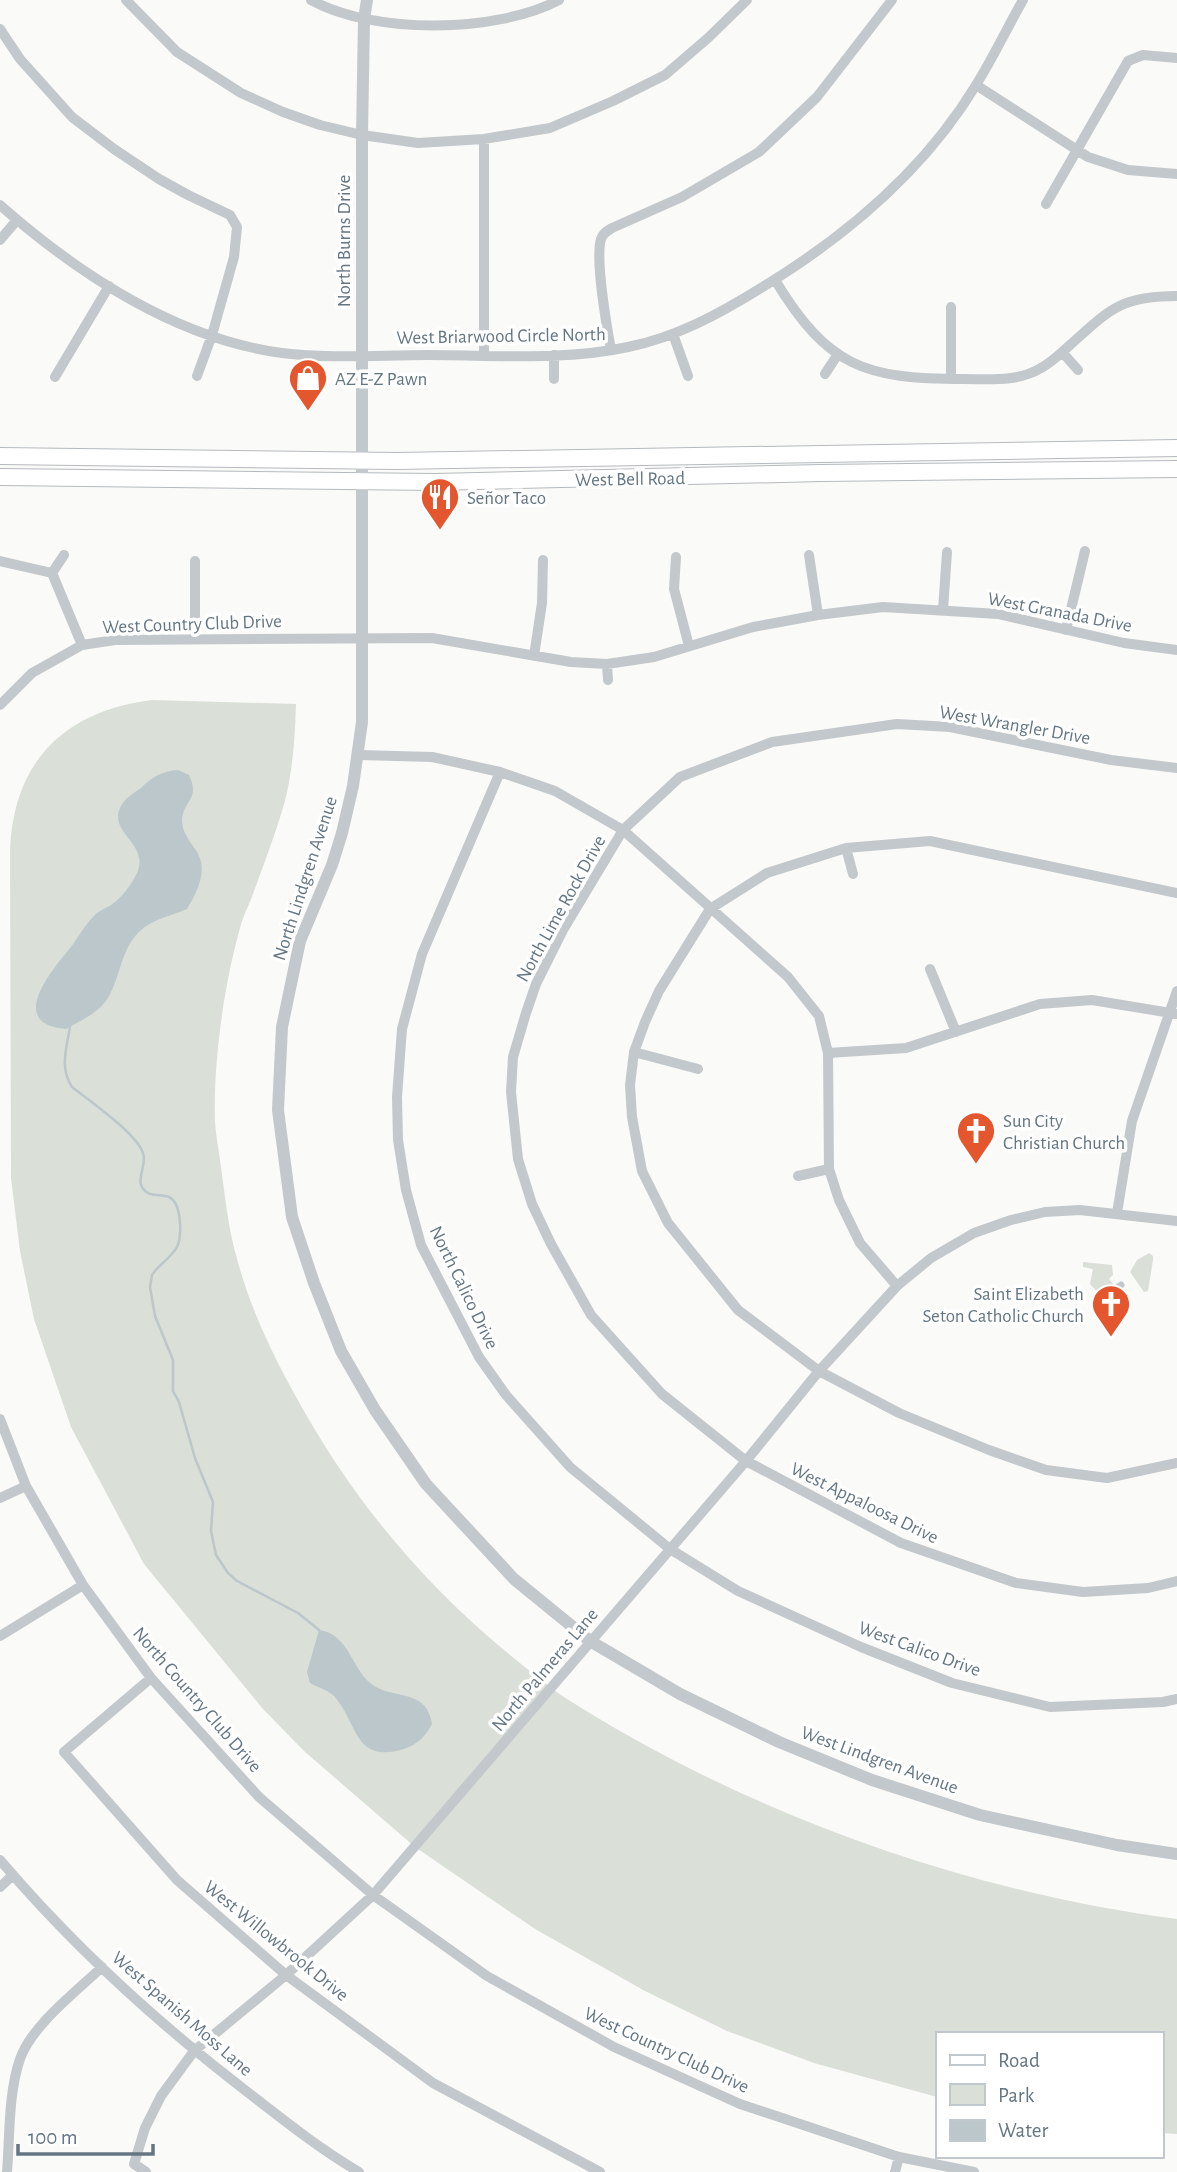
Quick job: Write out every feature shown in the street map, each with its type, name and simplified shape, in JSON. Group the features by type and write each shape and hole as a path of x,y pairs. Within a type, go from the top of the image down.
{"main road":[{"name":"West Bell Road","path":"0,456 363,461 1177,449"},
{"name":"West Bell Road","path":"0,477 363,482 1177,469"}],"street":[{"path":"126,0 177,52 241,93 307,121 362,135 418,143 484,139 550,128 613,102 665,75 747,0"},
{"path":"312,0 364,19 418,25 462,25 505,19 559,0"},
{"name":"North Burns Drive","path":"363,482 362,135 364,19 367,0"},
{"path":"611,350 602,283 600,245 603,235 612,228 682,197 759,152 817,97 892,0"},
{"name":"West Briarwood Circle North","path":"0,205 61,256 156,312 212,335 281,353 554,355 611,350 673,334 722,312 831,242 891,190 932,145 976,85 1023,0"},
{"path":"0,29 20,59 72,117 159,179 230,215 237,227 234,257 212,335 197,376"},
{"path":"1046,204 1128,61 1143,55 1177,58"},
{"path":"976,85 1076,151 1118,168 1177,174"},
{"path":"484,139 484,355"},
{"path":"0,240 17,220"},
{"path":"775,280 802,321 838,354 866,369 911,379 1021,376 1040,369 1118,305 1147,297 1177,296"},
{"path":"55,377 108,286"},
{"path":"951,307 951,379"},
{"path":"673,334 688,376"},
{"path":"1062,352 1078,370"},
{"path":"825,374 838,354"},
{"path":"554,355 554,379"},
{"name":"North Lindgren Avenue","path":"363,482 363,705 359,755 337,849 300,942 282,1027 278,1110 292,1217 341,1351 375,1410 425,1484 514,1579 590,1641"},
{"path":"1066,630 1085,551"},
{"path":"943,610 947,552"},
{"path":"52,573 64,555"},
{"path":"809,555 818,615"},
{"path":"676,557 674,589 689,646"},
{"path":"534,656 542,603 543,560"},
{"path":"0,561 52,573"},
{"path":"195,561 195,638"},
{"path":"52,573 82,645"},
{"name":"West Granada Drive","path":"363,637 432,638 580,663 607,664 646,659 753,627 883,607 998,614 1124,643 1177,650"},
{"name":"West Country Club Drive","path":"0,705 32,673 82,645 116,640 363,637"},
{"path":"607,664 608,680"},
{"name":"West Wrangler Drive","path":"623,830 680,777 772,742 897,724 950,727 1111,760 1177,768"},
{"path":"359,755 432,757 500,772 555,791 623,830 788,977 819,1016 828,1053 829,1169 839,1200 860,1244 897,1286"},
{"name":"North Calico Drive","path":"500,772 422,954 402,1029 397,1097 398,1140 406,1191 421,1245 444,1292 479,1357 506,1395 570,1467 670,1549"},
{"name":"North Lime Rock Drive","path":"623,830 564,930 536,984 526,1013 513,1057 511,1092 518,1159 532,1204 591,1315 662,1394 746,1461"},
{"path":"1177,893 930,841 846,848 766,873 710,909 660,991 634,1052 630,1086 632,1117 642,1171 668,1223 738,1310 819,1371 899,1413 989,1451 1046,1470 1107,1478 1177,1463"},
{"path":"846,848 853,874"},
{"path":"930,969 956,1032"},
{"path":"1117,1213 1132,1121 1173,1013 1177,991"},
{"path":"828,1053 906,1048 1040,1004 1092,1000 1173,1013"},
{"path":"634,1052 698,1069"},
{"path":"798,1175 829,1169"},
{"name":"North Palmeras Lane","path":"146,2172 134,2164 145,2129 161,2096 194,2051 286,1975 373,1895 473,1782 590,1641 746,1461 819,1371 897,1286 931,1258 974,1233 1045,1212 1080,1210 1177,1221"},
{"path":"1098,1301 1121,1284"},
{"path":"1024,1294 1066,1300"},
{"name":"North Country Club Drive","path":"0,1419 26,1486 83,1585 151,1678 260,1797 373,1895"},
{"name":"West Appaloosa Drive","path":"746,1461 901,1543 1016,1583 1083,1592 1148,1588 1177,1581"},
{"path":"0,1498 26,1486"},
{"name":"West Calico Drive","path":"670,1549 738,1591 861,1647 952,1683 1050,1706 1163,1702 1177,1699"},
{"path":"0,1636 83,1585"},
{"name":"West Lindgren Avenue","path":"590,1641 680,1694 779,1742 872,1780 980,1815 1117,1845 1177,1854"},
{"name":"West Willowbrook Drive","path":"151,1678 64,1752 177,1880 286,1975 433,2083 600,2172"},
{"name":"West Spanish Moss Lane","path":"0,1860 102,1967 194,2051 324,2152 359,2172"},
{"path":"0,1888 13,1875"},
{"name":"West Country Club Drive","path":"373,1895 487,1976 614,2047 740,2104 900,2157 974,2172"},
{"path":"7,2172 13,2091 20,2058 39,2028 102,1967"},
{"path":"0,2090 13,2091"},
{"path":"895,2172 900,2157"}],"green space":[{"path":"152,700 296,704 293,752 285,801 241,924 229,974 218,1049 215,1122 231,1234 249,1296 265,1335 304,1411 370,1511 450,1601 510,1655 560,1694 637,1740 709,1778 860,1842 938,1867 1017,1889 1177,1919 1177,2134 1163,2133 1163,2032 936,2032 936,2097 814,2063 727,2031 645,1991 535,1929 415,1847 304,1751 263,1709 144,1564 71,1427 34,1319 20,1251 11,1178 10,851 13,819 21,791 33,767 49,746 69,729 93,716 121,706"},
{"path":"1149,1253 1153,1260 1148,1291 1144,1292 1130,1272 1137,1260"},
{"path":"1083,1262 1112,1265 1113,1275 1109,1279 1114,1285 1100,1295 1090,1284 1093,1269 1083,1267"}],"water":[{"path":"178,770 189,775 193,790 182,821 184,832 197,852 202,869 194,897 187,909 150,924 133,939 111,993 98,1010 66,1029 48,1025 39,1017 36,1007 45,981 93,917 115,902 124,892 139,866 135,847 120,824 118,816 121,806 153,778"},
{"path":"319,1630 330,1633 345,1646 361,1673 376,1687 410,1697 424,1706 432,1724 421,1740 404,1749 387,1752 375,1751 359,1739 334,1696 310,1683 307,1672"}],"waterway":[{"path":"70,1026 65,1065 72,1087 112,1118 139,1145 144,1157 141,1185 150,1194 169,1197 179,1213 180,1235 177,1247 152,1275 150,1287 155,1316 173,1360 173,1391 213,1502 211,1531 216,1555 237,1581 298,1613 319,1630"}],"place":[{"name":"AZ E-Z Pawn","path":"308,412"},
{"name":"Señor Taco","path":"440,531"},
{"name":"Sun City Christian Church","path":"976,1165"},
{"name":"Saint Elizabeth Seton Catholic Church","path":"1111,1338"}]}
